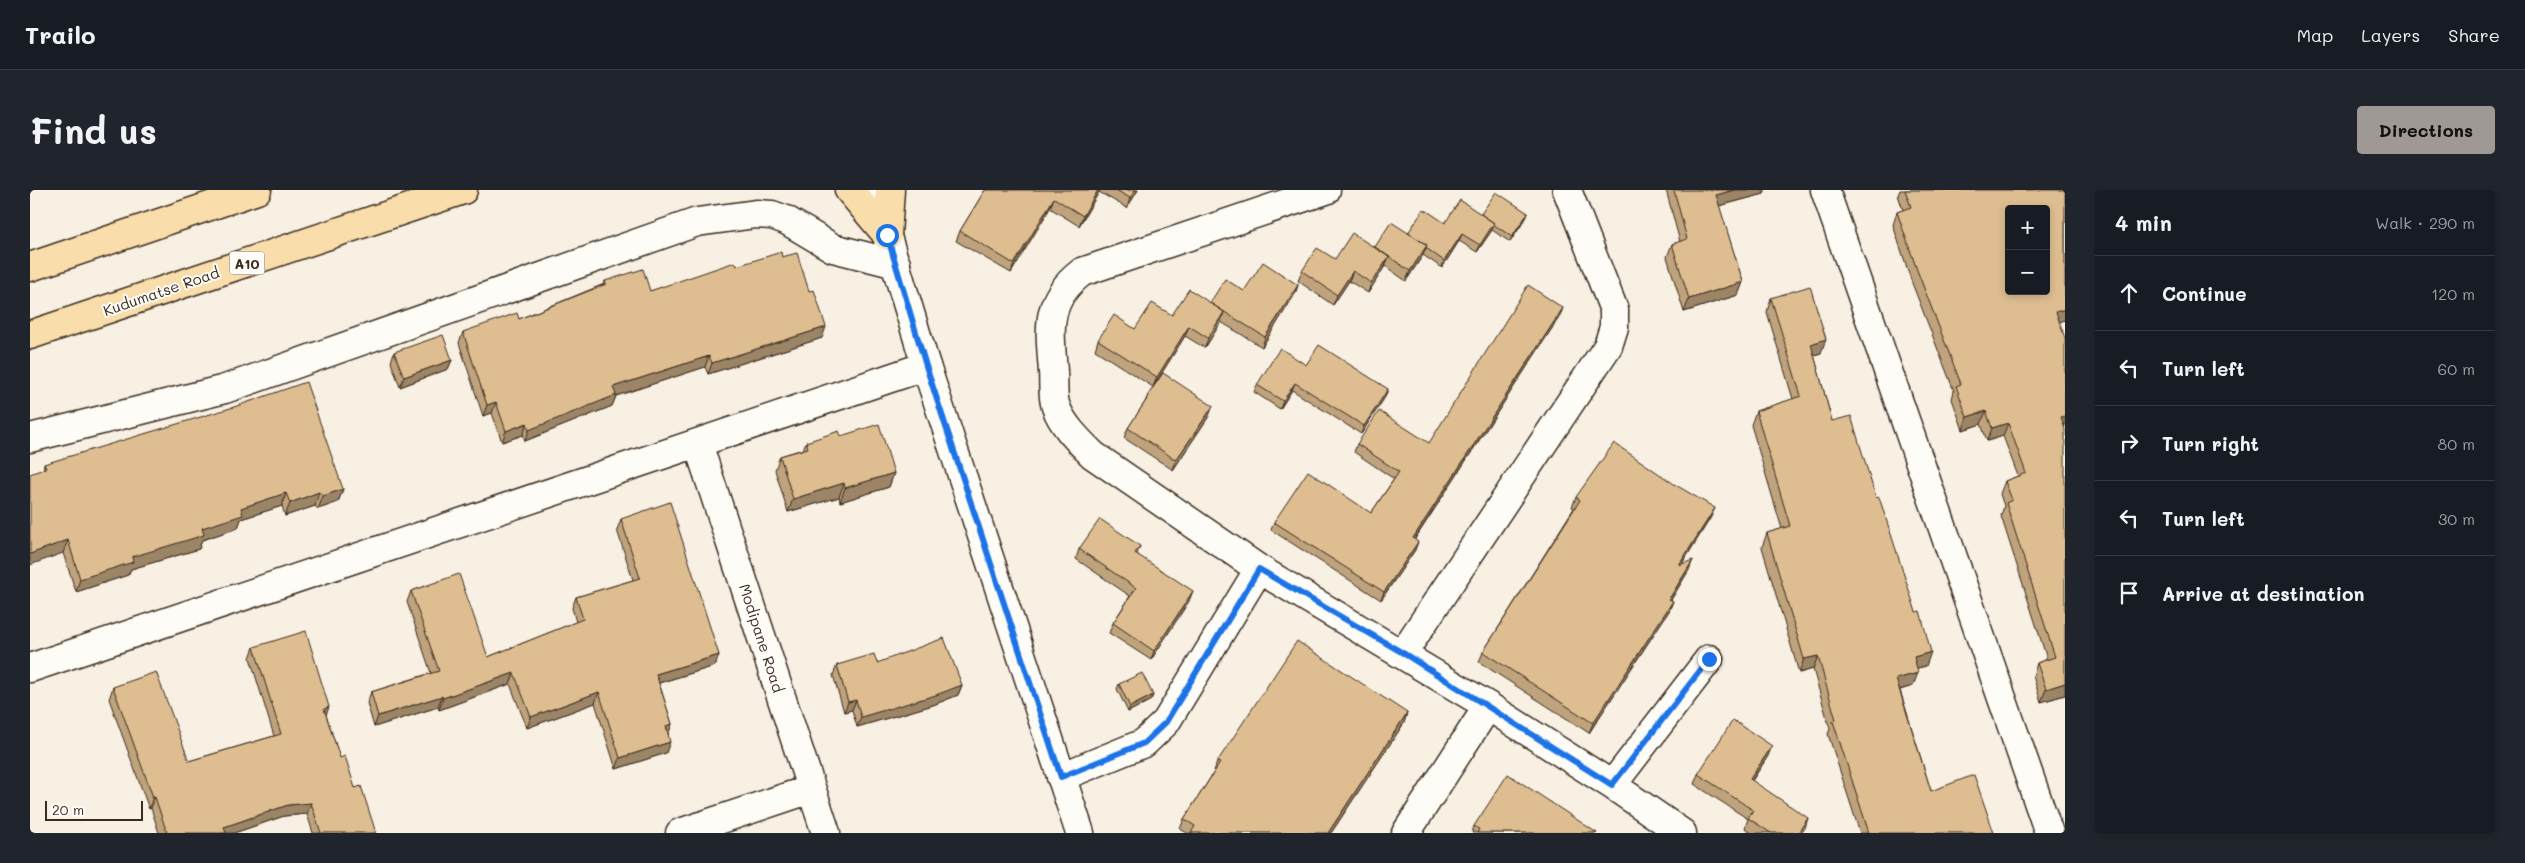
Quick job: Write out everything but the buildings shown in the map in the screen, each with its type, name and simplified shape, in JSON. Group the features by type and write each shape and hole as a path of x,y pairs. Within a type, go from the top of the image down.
{"main road":[{"path":"30,267 257,190"},
{"name":"Kudumatse Road","path":"30,335 463,190"},
{"path":"849,190 887,235"},
{"path":"887,235 890,190"}],"street":[{"path":"873,190 926,366 1080,833"},
{"path":"1326,190 1082,272 1068,283 1056,303 1050,323 1055,406 1073,435 1093,455 1259,569 1403,653 1488,706 1612,785 1682,833"},
{"path":"1403,653 1608,346 1614,327 1614,310 1566,190"},
{"path":"1825,190 2049,833"},
{"path":"30,438 225,389 697,222 756,214 772,215 786,220 833,248 896,264"},
{"path":"30,668 926,366"},
{"name":"Modipane Road","path":"698,444 826,833"},
{"path":"1061,777 1144,743 1155,734 1166,722 1259,569"},
{"path":"1612,785 1709,659"},
{"path":"1406,833 1488,706"},
{"path":"680,833 811,789"}],"route":[{"path":"887,235 926,366 1061,777 1144,743 1155,734 1166,722 1259,569 1403,653 1612,785 1709,659"}]}
